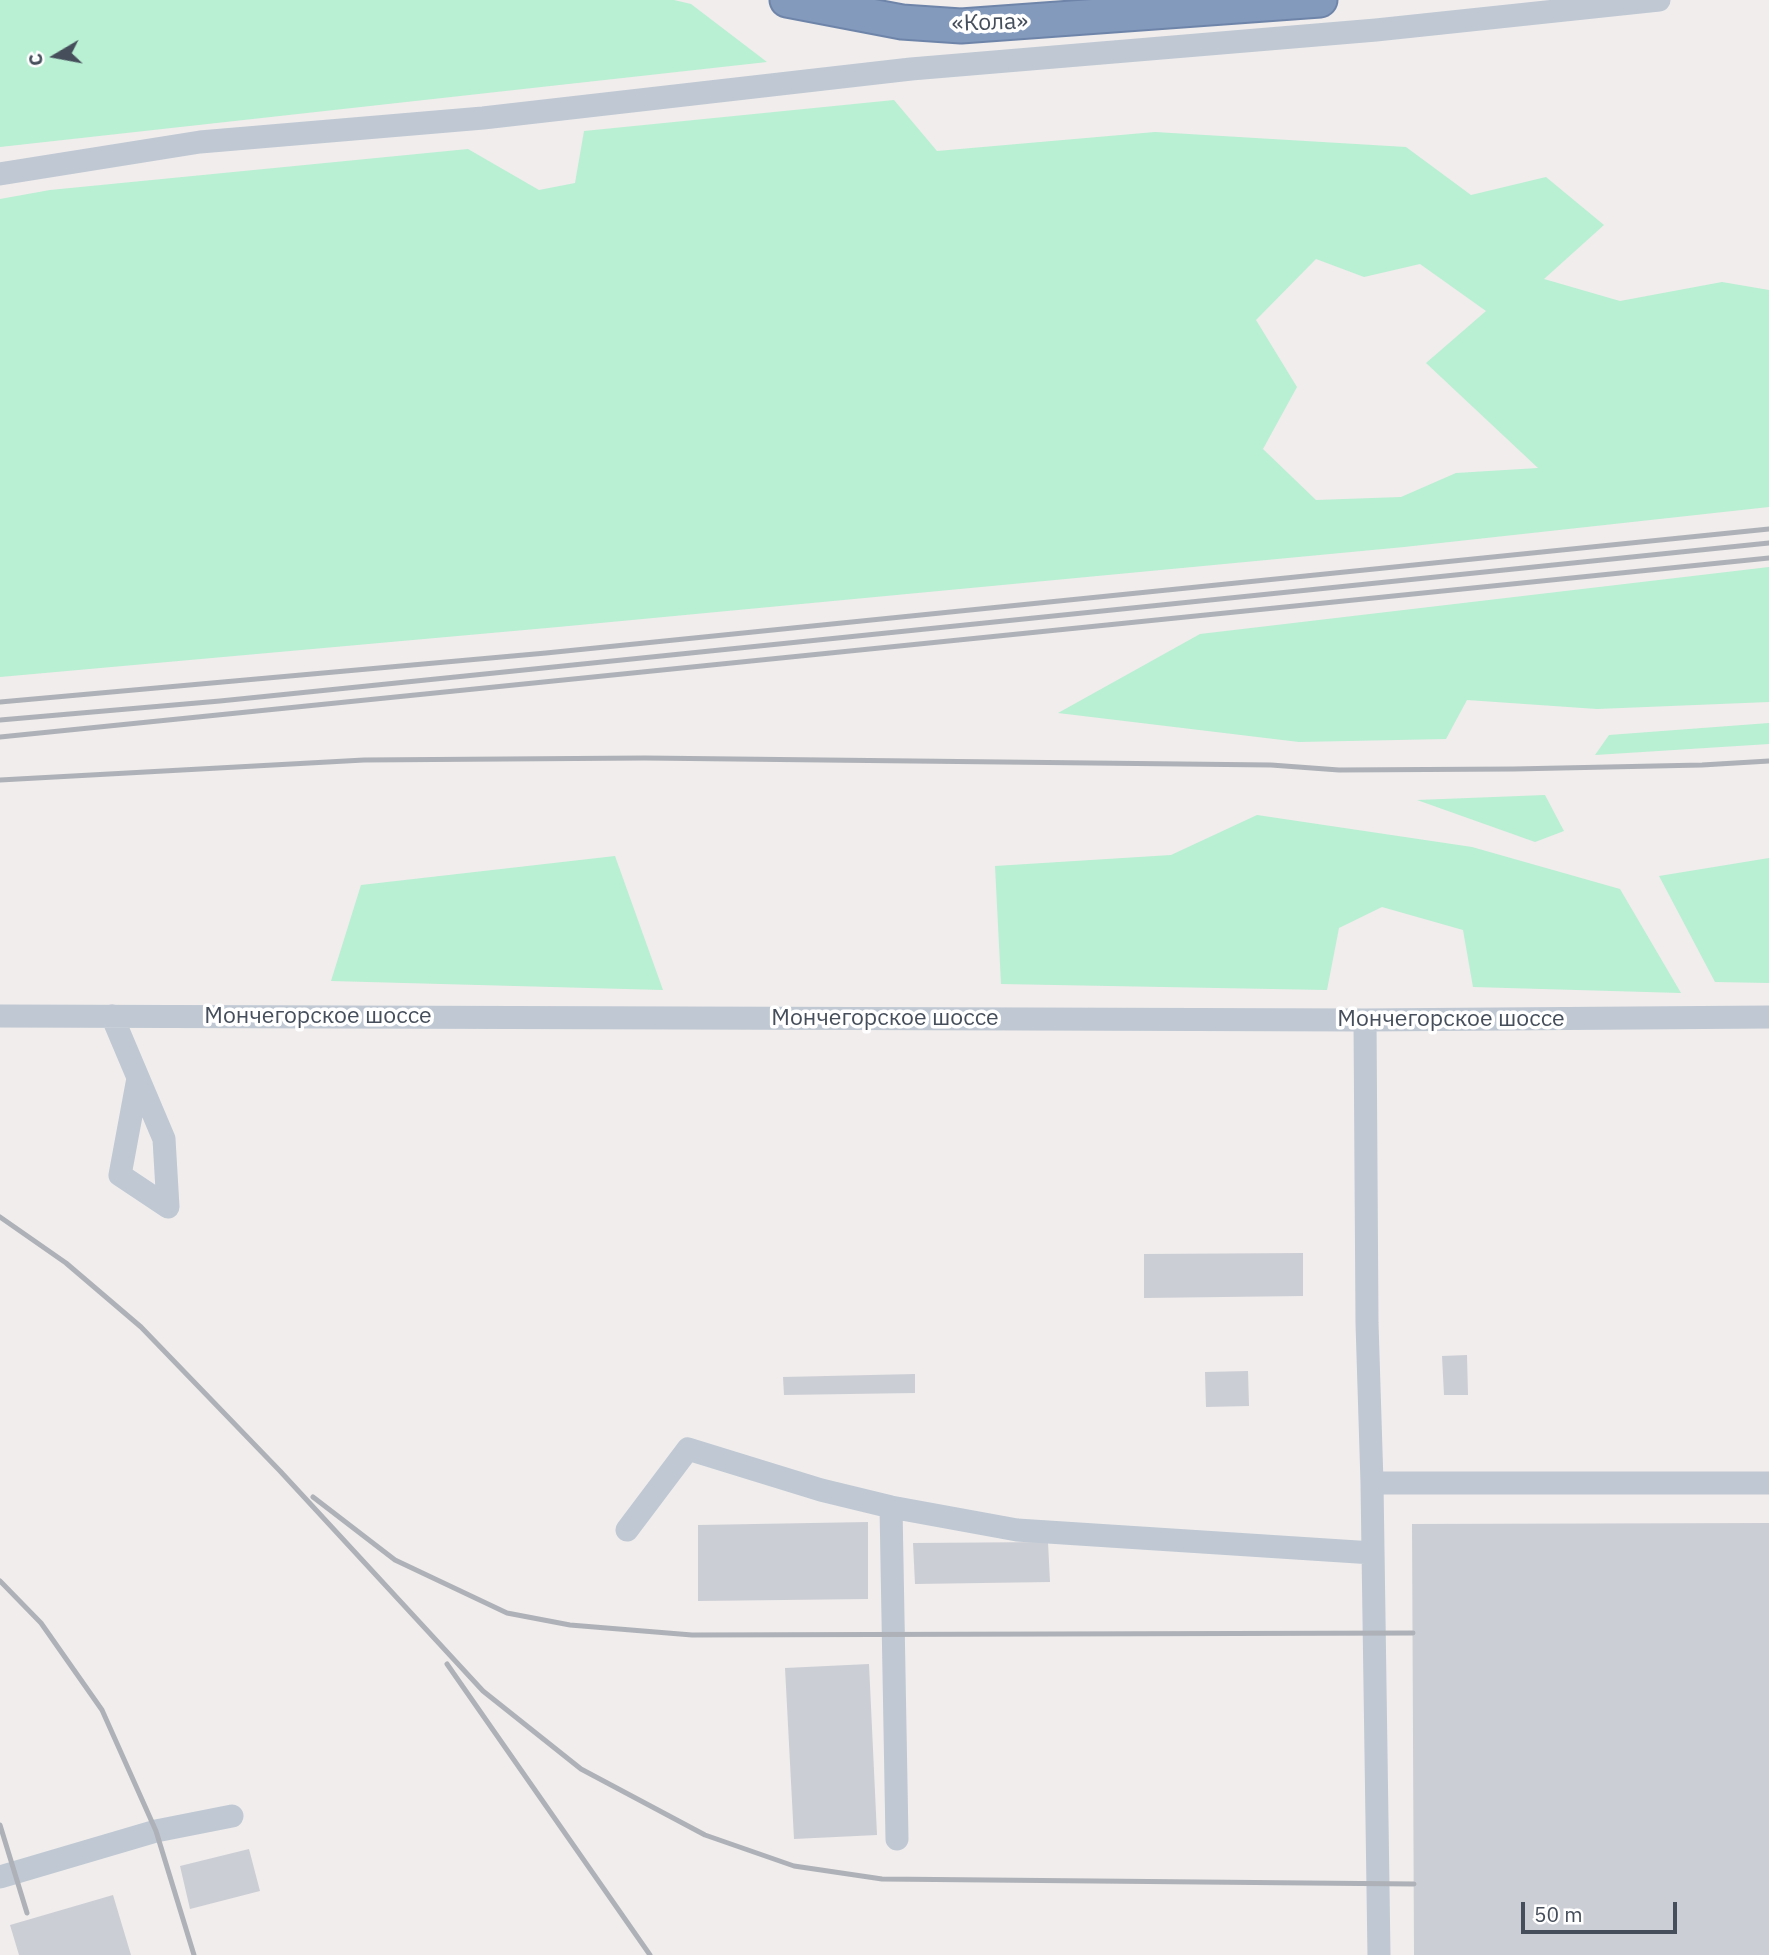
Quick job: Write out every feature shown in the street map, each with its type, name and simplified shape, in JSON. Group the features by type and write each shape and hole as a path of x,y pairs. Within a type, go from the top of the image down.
{"highway":[{"name":"«Кола»","path":"787,0 902,22 961,26 1320,0"}],"street":[{"path":"0,174 201,142 483,118 911,69 1376,30 1659,0"},
{"name":"Мончегорское шоссе","path":"0,1016 1365,1020 1769,1017"},
{"path":"112,1016 164,1139 168,1207 120,1175 138,1078"},
{"path":"1365,1020 1367,1323 1380,1955"},
{"path":"627,1530 688,1449 821,1490 891,1507 1017,1530 1373,1553"},
{"path":"1372,1483 1769,1483"},
{"path":"891,1507 897,1839"},
{"path":"0,1877 156,1831 232,1816"}],"green space":[{"path":"0,0 674,0 691,4 767,62 0,147"},
{"path":"894,100 937,151 1155,132 1406,147 1471,195 1546,177 1604,225 1544,279 1620,301 1722,282 1769,290 1769,507 1404,547 0,677 0,199 50,190 468,149 539,190 575,183 584,131","holes":["1316,259 1364,277 1420,264 1486,311 1426,363 1538,468 1456,473 1401,497 1316,500 1263,449 1297,387 1256,320"]},
{"path":"1769,567 1769,702 1597,709 1467,700 1446,739 1299,742 1058,713 1200,634"},
{"path":"1769,723 1769,744 1595,755 1609,735"},
{"path":"1545,795 1564,831 1535,842 1417,800"},
{"path":"1257,815 1472,847 1620,889 1681,993 1473,987 1463,930 1382,907 1339,928 1327,990 1001,984 995,866 1171,855"},
{"path":"615,856 663,990 331,981 361,885"},
{"path":"1769,858 1769,983 1715,982 1659,876"}],"building":[{"path":"1303,1253 1303,1296 1144,1298 1144,1254"},
{"path":"1467,1355 1468,1395 1444,1395 1442,1356"},
{"path":"1248,1371 1249,1406 1206,1407 1205,1372"},
{"path":"915,1374 915,1393 784,1395 783,1377"},
{"path":"868,1522 868,1599 698,1601 698,1525"},
{"path":"1769,1523 1769,1955 1414,1955 1412,1524"},
{"path":"1048,1542 1050,1582 915,1584 913,1543"},
{"path":"869,1664 877,1835 794,1839 785,1668"},
{"path":"249,1849 260,1891 190,1909 180,1866"},
{"path":"113,1895 131,1955 19,1955 10,1925"}],"railway":[{"path":"0,702 546,653 1769,529"},
{"path":"0,720 220,701 1769,543"},
{"path":"0,737 1769,558"},
{"path":"0,780 364,760 645,758 1271,765 1339,770 1514,769 1769,761"},
{"path":"0,1217 66,1263 141,1327 280,1471 483,1691 581,1769 705,1835 794,1866 882,1879 1414,1884"},
{"path":"313,1497 395,1560 507,1613 570,1625 692,1635 1413,1633"},
{"path":"0,1581 41,1623 102,1710 156,1831 194,1955"},
{"path":"447,1664 650,1955"},
{"path":"0,1825 27,1913"}]}
